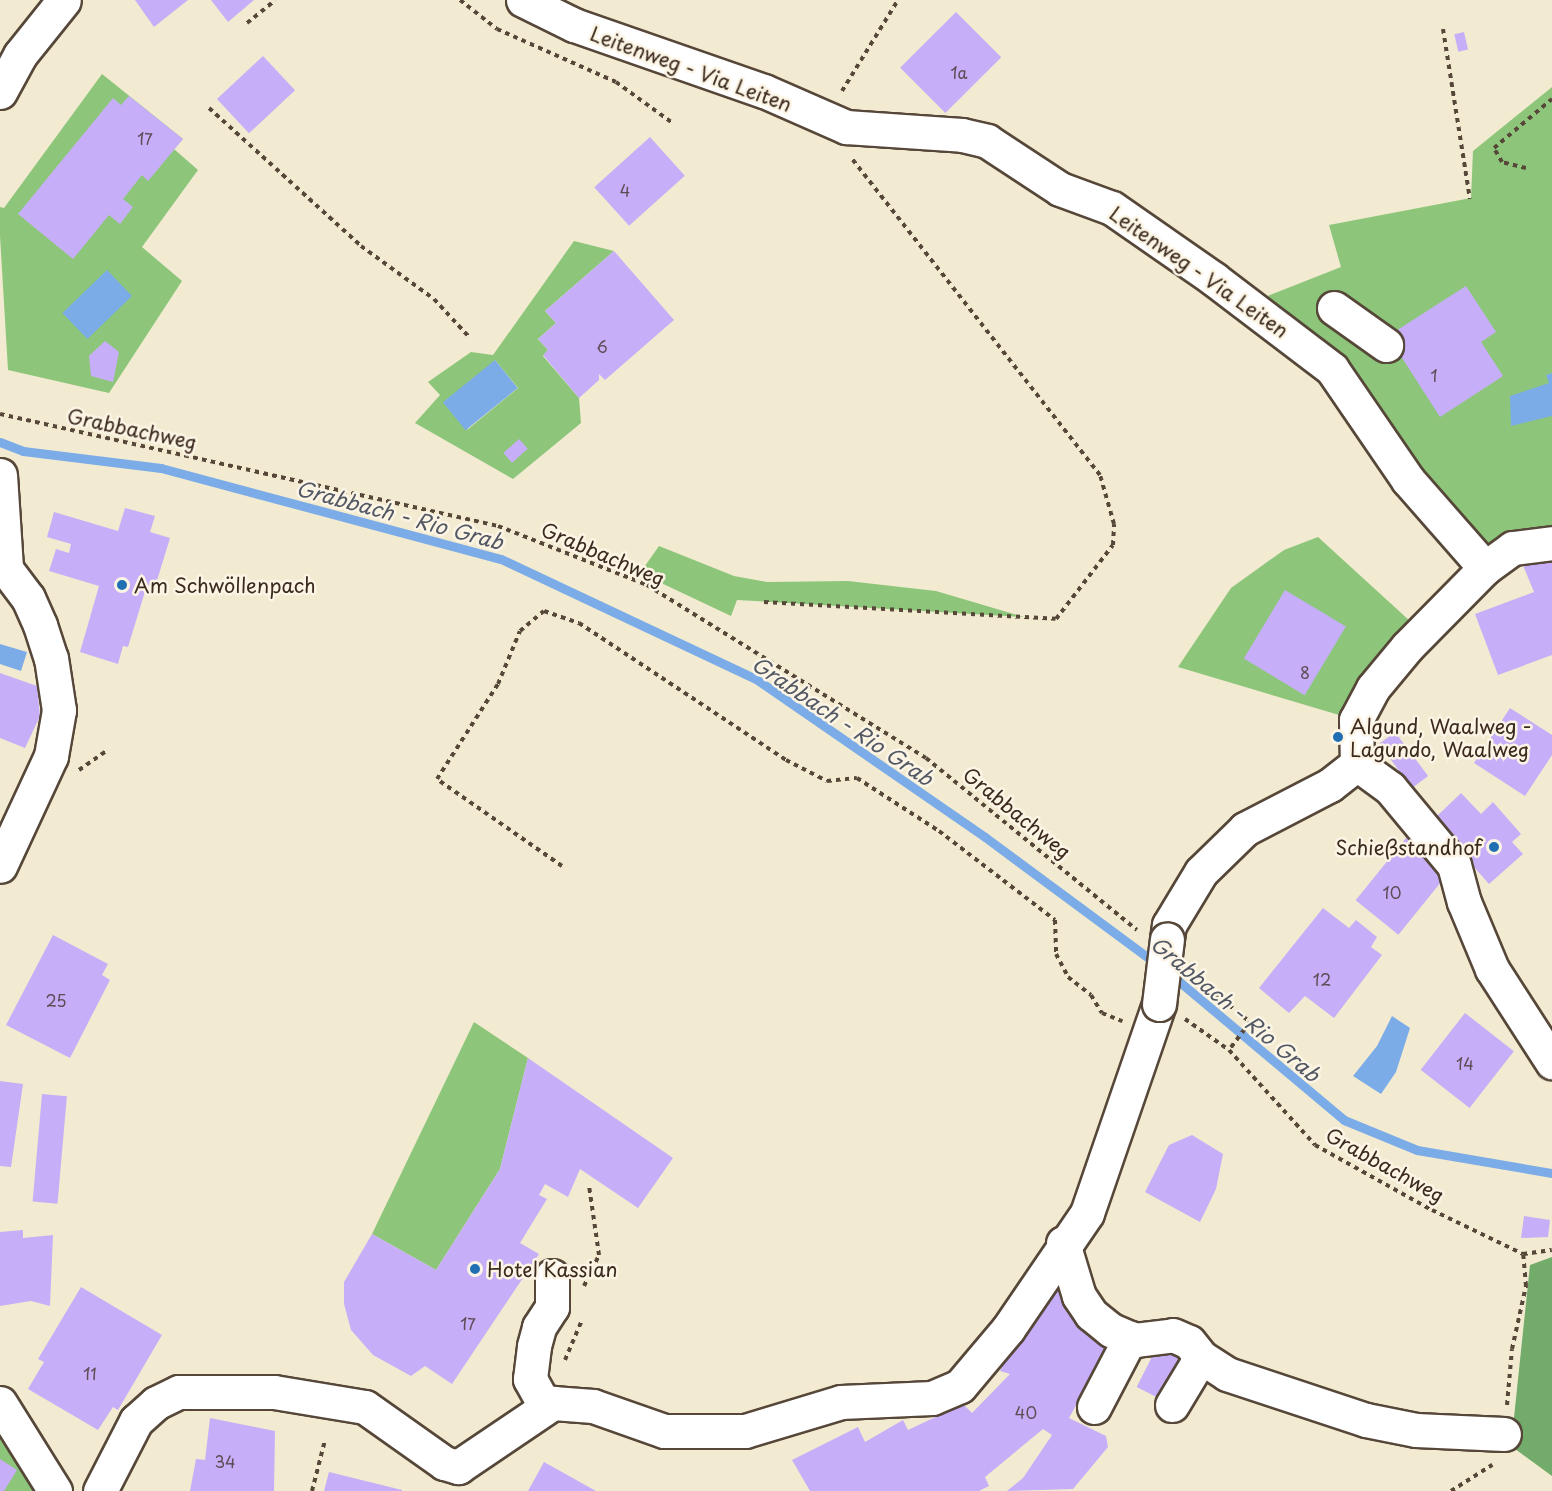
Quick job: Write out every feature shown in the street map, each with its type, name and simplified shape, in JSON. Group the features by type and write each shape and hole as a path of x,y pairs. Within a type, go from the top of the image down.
{"street":[{"path":"0,92 20,56 64,0"},
{"name":"Leitenweg - Via Leiten","path":"523,0 573,25 764,91 846,127 962,135 987,141 1060,189 1112,208 1214,279 1332,369 1407,480 1485,568"},
{"path":"1334,308 1386,345"},
{"path":"0,475 3,576 28,598 40,626 51,658 59,710 51,756 0,866"},
{"path":"1357,764 1356,720 1373,688 1407,647 1485,568 1513,548 1552,543"},
{"path":"100,1491 136,1420 156,1403 179,1392 274,1392 365,1407 444,1463 458,1467 545,1406 553,1403 593,1406 664,1431 745,1431 841,1402 932,1398 960,1386 1008,1329 1063,1244 1087,1213 1157,1012 1157,939 1169,925 1201,872 1245,829 1330,785 1357,764"},
{"path":"1357,764 1390,788 1454,865 1464,902 1492,969 1552,1062"},
{"path":"1063,1244 1079,1296 1090,1314 1111,1330 1130,1338 1173,1335 1189,1342 1201,1357 1227,1374 1366,1420 1416,1430 1504,1434"},
{"path":"545,1406 530,1379 536,1336 552,1307 552,1276"},
{"path":"1094,1407 1130,1338"},
{"path":"1172,1405 1201,1357"},
{"path":"0,1403 55,1491"}],"path":[{"path":"247,23 275,0"},
{"path":"460,0 497,29 616,82 671,122"},
{"path":"764,602 1056,619 1113,545 1114,524 1100,475 1016,373 990,333 855,163 826,120 898,0"},
{"path":"1443,29 1470,200"},
{"path":"1526,168 1503,162 1494,148 1552,99"},
{"path":"209,108 361,246 434,298 470,338"},
{"name":"Grabbachweg","path":"0,414 498,526 647,585 926,758 1157,939"},
{"path":"562,866 437,779 498,684 520,631 544,611 579,623 786,760 827,781 857,778 939,831 1054,920 1056,954 1068,977 1091,995 1102,1013 1120,1022 1157,1012"},
{"path":"1190,973 1250,1022 1228,1050"},
{"name":"Grabbachweg","path":"1157,1012 1174,1011 1228,1050 1315,1144 1432,1210 1523,1254"},
{"path":"1451,1491 1488,1470 1503,1451 1512,1349 1526,1286 1523,1254 1552,1250"},
{"path":"312,1491 325,1440"}],"green space":[{"path":"102,74 183,139 174,149 198,170 142,247 182,281 109,393 8,370 0,236 0,207 4,208"},
{"path":"1552,87 1552,543 1485,568 1332,369 1247,304 1341,267 1329,225 1471,198 1473,151"},
{"path":"574,241 614,251 545,311 556,323 538,339 548,350 543,356 579,398 581,423 513,479 415,423 440,395 428,382 471,352 493,355","holes":["495,360 518,388 467,430"]},
{"path":"1318,537 1422,632 1356,720 1178,667 1231,588 1284,550"},
{"path":"659,546 734,576 767,582 848,581 936,591 1024,617 737,600 731,616 640,573"},
{"path":"474,1022 528,1058 500,1169 436,1270 372,1234"},
{"path":"1552,1257 1552,1476 1511,1446 1530,1265"},
{"path":"0,1437 36,1488 34,1491 0,1491"}],"water":[{"path":"107,270 132,296 87,339 62,313"},
{"path":"495,360 518,388 466,430 443,402"},
{"path":"1552,373 1552,416 1511,426 1510,396 1549,383 1546,375"},
{"path":"0,644 27,652 21,671 0,664"},
{"path":"1392,1016 1410,1028 1396,1072 1381,1094 1353,1076 1377,1046"}],"building":[{"path":"135,0 188,0 154,27"},
{"path":"211,0 254,0 228,22"},
{"path":"956,12 1001,57 945,113 900,68"},
{"path":"1464,32 1468,50 1458,52 1454,34"},
{"path":"263,56 295,90 249,133 217,99"},
{"path":"129,96 183,139 148,181 142,175 123,199 133,207 120,224 109,215 73,259 18,214 113,98 121,105"},
{"path":"650,137 685,176 629,226 594,187"},
{"path":"614,251 674,320 605,380 599,374 599,380 579,398 543,355 548,350 538,339 556,323 545,311"},
{"path":"1466,286 1496,332 1481,342 1503,376 1440,417 1388,336"},
{"path":"105,341 119,352 113,382 91,376 89,356"},
{"path":"519,439 528,449 512,463 503,453"},
{"name":"Am Schwöllenpach","path":"125,508 155,516 150,532 170,538 155,587 147,585 128,647 123,646 118,664 80,652 99,586 49,571 56,549 69,553 71,544 47,537 54,512 118,531"},
{"path":"1552,552 1552,655 1498,675 1475,614 1534,592 1522,563"},
{"path":"1285,590 1346,627 1305,695 1244,659"},
{"path":"0,673 37,686 40,716 25,748 0,738"},
{"path":"1510,708 1552,735 1552,755 1525,796 1474,763"},
{"path":"1395,732 1428,776 1412,788 1379,744"},
{"path":"1461,793 1481,814 1493,802 1521,834 1512,842 1523,854 1489,884 1450,840 1454,837 1435,818"},
{"path":"1406,838 1449,873 1398,935 1356,900"},
{"path":"1323,908 1349,928 1356,920 1377,937 1371,947 1382,955 1334,1018 1305,996 1289,1013 1259,988"},
{"path":"53,935 108,964 102,975 110,980 70,1058 6,1025"},
{"path":"1465,1013 1514,1051 1470,1108 1421,1070"},
{"path":"528,1058 673,1158 638,1208 580,1169 568,1197 545,1184 539,1195 547,1199 520,1243 539,1254 452,1384 425,1366 411,1376 373,1355 351,1330 344,1304 344,1282 372,1234 436,1270 500,1169"},
{"path":"0,1081 23,1084 11,1167 0,1166"},
{"path":"42,1094 67,1096 57,1204 33,1202"},
{"path":"1192,1135 1223,1154 1216,1189 1200,1222 1145,1192 1169,1145"},
{"path":"1524,1216 1550,1220 1548,1237 1521,1238"},
{"path":"23,1230 23,1238 53,1235 50,1306 31,1301 0,1306 0,1232"},
{"path":"1063,1277 1113,1339 1069,1418 1106,1436 1108,1447 1073,1489 1007,1491 1023,1478 1052,1435 1043,1429 985,1477 989,1486 979,1491 810,1491 792,1460 858,1427 865,1442 903,1420 908,1430 963,1404 972,1413 1010,1374 1000,1371 1048,1280"},
{"path":"81,1287 162,1335 118,1410 113,1407 98,1430 28,1389 44,1362 38,1359"},
{"path":"1158,1345 1186,1359 1164,1401 1137,1387"},
{"path":"210,1418 275,1431 274,1491 190,1491 196,1459 205,1460"},
{"path":"0,1459 17,1470 4,1491 0,1491"},
{"path":"544,1462 596,1491 528,1491"},
{"path":"329,1472 402,1490 402,1491 324,1491"}],"waterway":[{"name":"Grabbach - Rio Grab","path":"0,442 23,451 161,468 501,559 756,679 985,837 1158,965"},
{"name":"Grabbach - Rio Grab","path":"1169,973 1344,1120 1417,1150 1552,1173"}],"place":[{"name":"Am Schwöllenpach","path":"122,585"},
{"name":"Algund, Waalweg - Lagundo, Waalweg","path":"1338,737"},
{"name":"Schießstandhof","path":"1494,847"},
{"name":"Hotel Kassian","path":"475,1269"}]}
